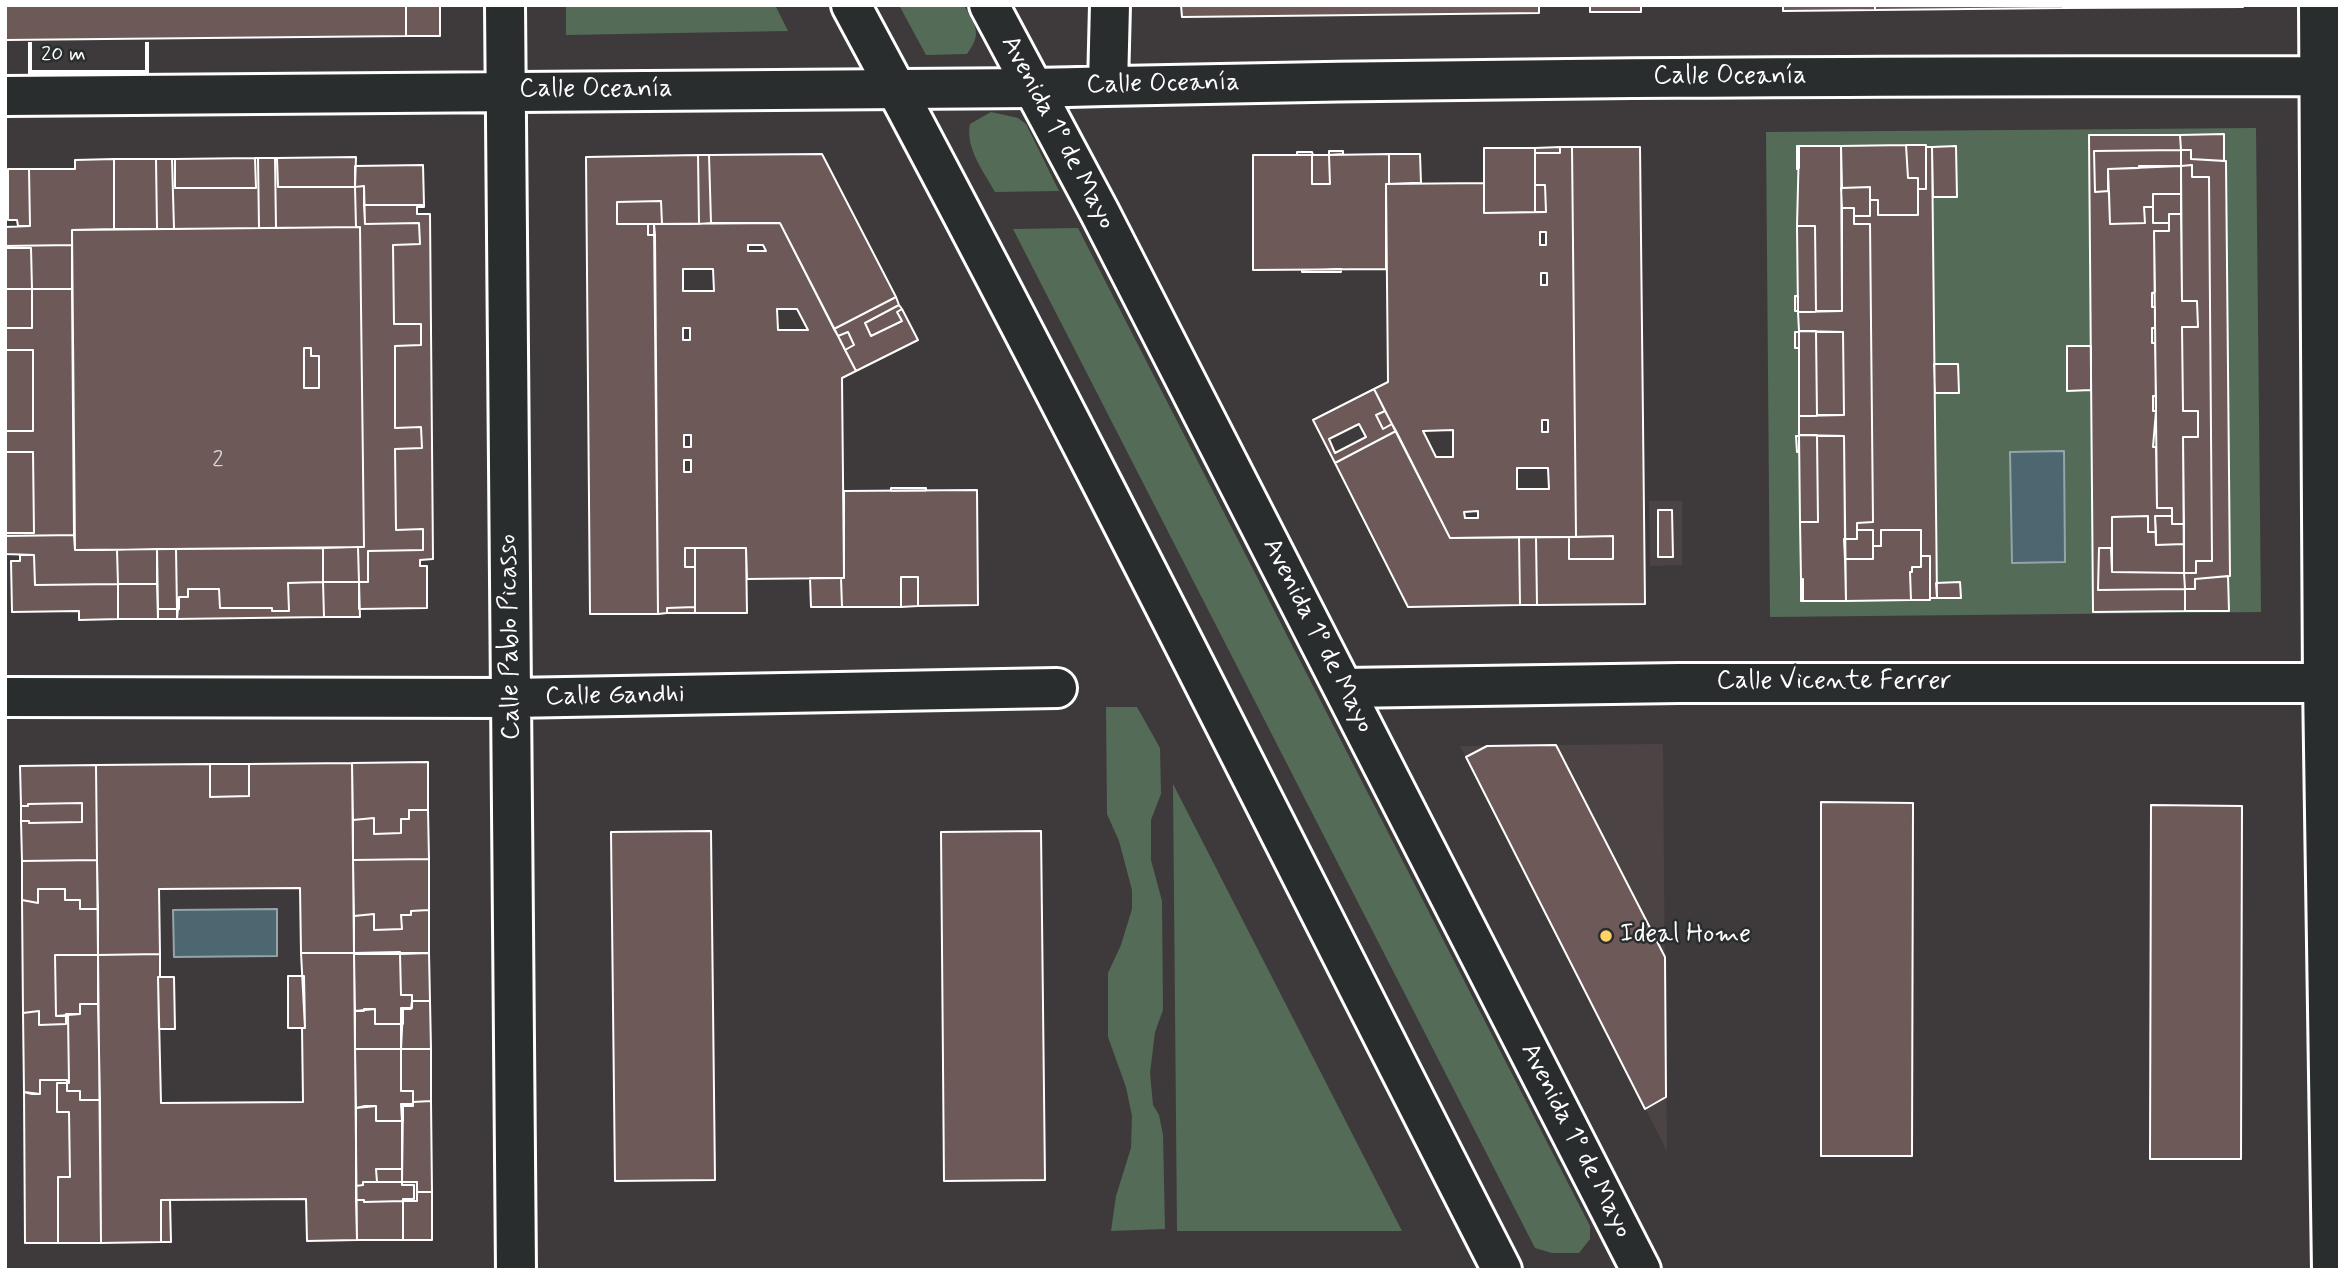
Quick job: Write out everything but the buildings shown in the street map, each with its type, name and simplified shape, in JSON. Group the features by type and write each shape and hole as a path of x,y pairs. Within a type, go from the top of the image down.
{"street":[{"name":"Calle Pablo Picasso","path":"505,5 516,1270"},
{"path":"851,5 1155,587 1502,1270"},
{"name":"Avenida 1º de Mayo","path":"989,5 1105,223 1641,1270"},
{"path":"1108,86 1110,5"},
{"path":"2319,5 2323,683 2332,1270"},
{"name":"Calle Oceanía","path":"5,96 1032,89 1699,78 2320,76"},
{"name":"Calle Vicente Ferrer","path":"1344,688 1679,683 2323,683"},
{"name":"Calle Gandhi","path":"5,697 511,698 1057,688"}],"shaded area":[{"path":"1649,501 1682,501 1682,565 1650,566"},
{"name":"Ideal Home","path":"1663,744 1665,999 1667,1151 1460,746"}],"green space":[{"path":"566,5 775,5 788,31 566,35"},
{"path":"899,5 964,5 976,30 975,40 967,54 926,55"},
{"path":"991,112 1018,118 1026,124 1059,191 995,192 976,160 969,133 970,124"},
{"path":"2256,128 2261,612 1770,617 1766,132"},
{"path":"1078,228 1590,1226 1590,1239 1579,1253 1552,1253 1535,1248 1013,229"},
{"path":"1106,707 1137,707 1160,748 1161,794 1151,820 1151,860 1162,901 1163,1010 1155,1032 1150,1073 1153,1105 1159,1115 1163,1135 1165,1229 1111,1231 1116,1196 1131,1148 1132,1116 1126,1087 1108,1037 1108,973 1121,945 1132,909 1132,890 1119,841 1107,814"},
{"path":"1173,784 1402,1231 1177,1231"}],"water":[{"path":"2064,451 2065,562 2012,563 2010,452"},
{"path":"277,909 277,956 174,957 173,910"}],"place":[{"name":"Ideal Home","path":"1606,936"}]}
